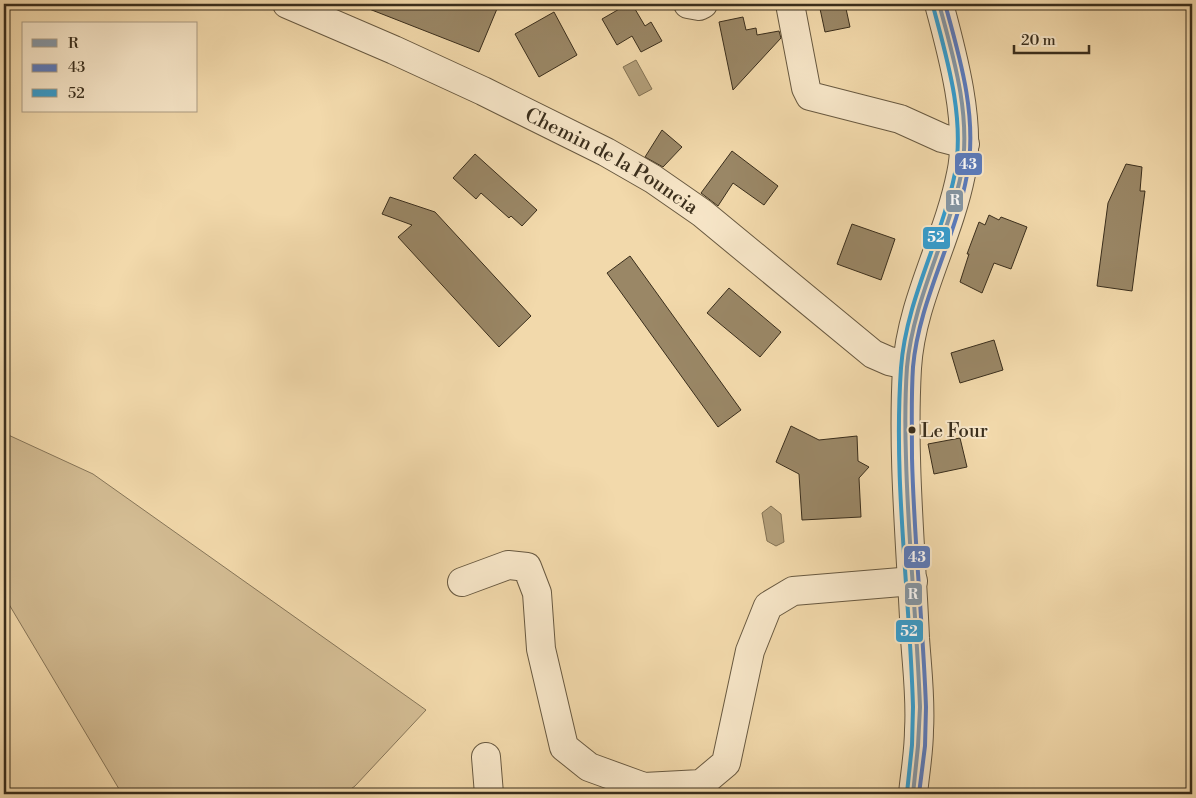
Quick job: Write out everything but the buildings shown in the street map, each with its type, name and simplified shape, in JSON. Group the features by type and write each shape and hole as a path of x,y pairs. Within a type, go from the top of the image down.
{"street":[{"name":"Chemin de la Pouncia","path":"287,4 483,91 606,152 653,179 702,213 873,354 889,362 907,365"},
{"path":"688,4 699,6 704,4"},
{"path":"790,4 806,88 810,96 900,119 942,138 965,144"},
{"path":"912,794 920,729 906,441 907,365 915,320 962,173 965,144 959,89 939,4"},
{"path":"462,582 508,565 527,567 537,594 541,649 564,747 589,767 644,787 701,784 726,763 750,651 768,606 794,591 913,581"},
{"path":"486,757 489,794"}],"shaded area":[{"path":"636,60 652,89 639,96 623,67"},
{"path":"4,433 93,474 426,710 355,786 344,794 122,794 4,596"},
{"path":"771,506 781,514 784,542 776,546 767,541 762,513"}],"transit line":[{"name":"R","path":"913,794 920,707 907,489 905,424 907,367 910,342 916,318 948,223 961,175 964,154 963,111 960,89 939,4"},
{"name":"43","path":"919,794 925,746 926,707 913,489 913,367 922,318 954,223 967,175 970,154 969,110 966,88 945,4"},
{"name":"52","path":"907,793 912,745 913,707 900,495 899,410 901,368 910,318 942,222 955,173 958,152 958,131 953,88 933,6"}],"place":[{"name":"Le Four","path":"912,430"}]}
